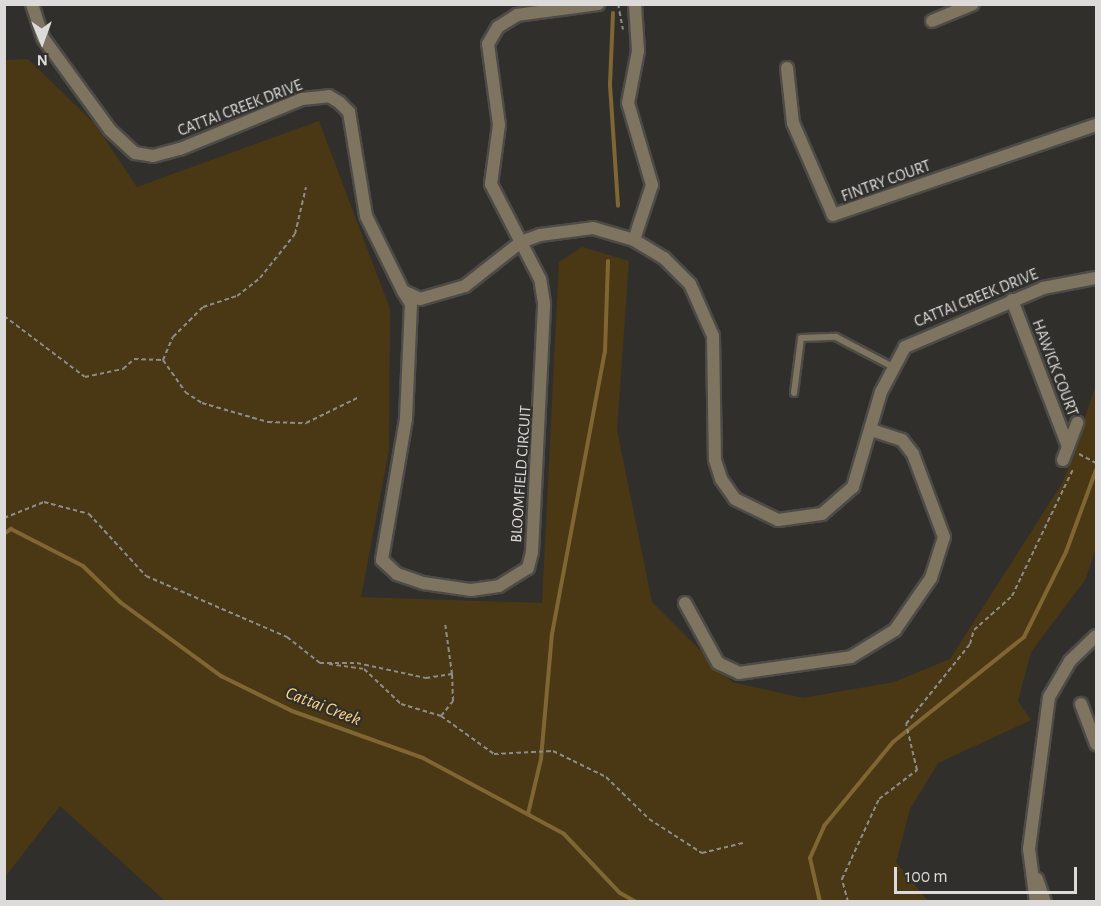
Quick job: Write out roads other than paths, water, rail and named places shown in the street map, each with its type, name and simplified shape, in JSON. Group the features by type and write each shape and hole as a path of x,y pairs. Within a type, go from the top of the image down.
{"street":[{"name":"CATTAI CREEK DRIVE","path":"32,4 43,38 110,130 135,153 153,156 180,149 302,99 329,96 340,103 352,124 366,216 403,291"},
{"path":"521,242 491,184 499,125 488,44 498,27 517,15 598,4"},
{"path":"634,240 652,185 628,103 638,51 635,4"},
{"path":"932,21 973,4"},
{"name":"FINTRY COURT","path":"787,68 793,123 833,215 1096,125"},
{"path":"403,291 420,299 449,294 521,242 593,228 634,240 664,258 690,284 704,309 716,362 716,460 735,499 778,520 822,514 853,487 891,366"},
{"name":"BLOOMFIELD CIRCUIT","path":"403,291 411,304 406,419 382,560 397,574 423,583 471,590 499,586 528,568 532,552 542,416 544,303 540,279 521,242"},
{"name":"CATTAI CREEK DRIVE","path":"891,366 924,336 1012,300 1072,280 1096,278"},
{"name":"HAWICK COURT","path":"1012,300 1069,444"},
{"name":"HAWICK COURT","path":"1063,460 1077,423"},
{"path":"685,603 718,663 739,673 851,657 895,630 931,578 944,537 913,454 902,440 871,430"},
{"path":"1036,902 1029,849 1049,697 1070,661 1096,636"},
{"path":"1081,704 1096,744"},
{"path":"1029,849 1046,902"}],"lane":[{"path":"794,393 801,338 836,337 891,366"}],"waterway":[{"path":"613,13 610,85 618,206"},
{"path":"528,814 541,759 552,634 605,352 608,261"},
{"path":"820,902 810,858 824,826 893,742 1024,637 1066,552 1096,470"},
{"name":"Cattai Creek","path":"4,534 11,529 83,566 120,602 221,676 292,711 423,758 564,834 620,893 636,902"}]}
